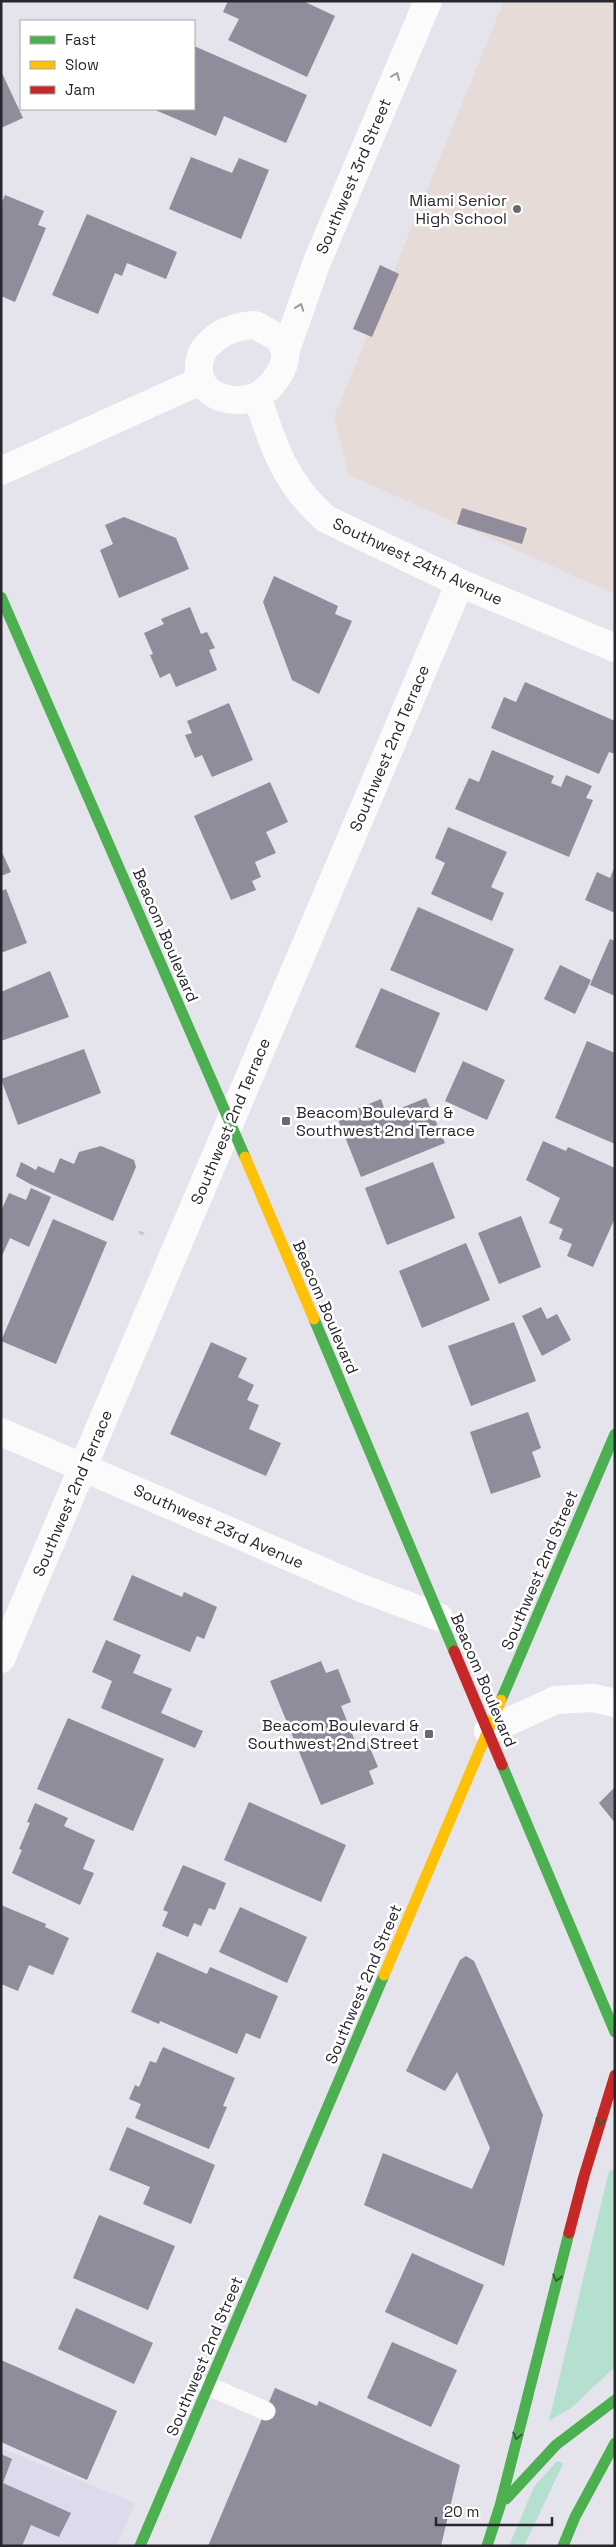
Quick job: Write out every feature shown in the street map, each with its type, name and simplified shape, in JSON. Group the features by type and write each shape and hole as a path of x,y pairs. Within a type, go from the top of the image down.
{"main road":[{"name":"Beacom Boulevard","path":"1,597 230,1122 615,2032"},
{"name":"Southwest 2nd Street","path":"140,2546 615,1434"},
{"path":"487,2546 500,2506 584,2176 615,2075"},
{"path":"500,2506 547,2451 570,2430 615,2400"},
{"path":"563,2546 575,2517 615,2443"}],"street":[{"name":"Southwest 3rd Street","path":"285,353 316,264 428,1"},
{"path":"255,325 269,331 279,338 285,353 282,368 274,382 257,396 240,400 223,398 210,393 200,381 198,367 203,351 216,336 238,326 255,325"},
{"path":"1,471 200,381"},
{"name":"Southwest 24th Avenue","path":"257,396 273,446 291,482 307,503 334,523 460,583 615,648"},
{"name":"Southwest 2nd Terrace","path":"1,1659 460,583"},
{"name":"Southwest 23rd Avenue","path":"1,1432 361,1588 439,1617"},
{"path":"488,1731 556,1700 593,1698 615,1703"}],"lane":[{"path":"208,2386 266,2411"}],"shaded area":[{"name":"Miami Senior High School","path":"504,1 615,1 615,594 349,475 334,417"},
{"path":"1,2448 135,2503 117,2546 1,2546"}],"green space":[{"path":"615,2169 615,2367 571,2408 549,2421 609,2171"},
{"path":"557,2461 563,2464 524,2546 509,2546 534,2487"}],"building":[{"path":"228,1 303,1 335,16 307,77 228,40 239,19 223,12"},
{"path":"195,46 307,95 286,143 224,116 216,136 155,110 195,110"},
{"path":"1,71 23,118 1,128"},
{"path":"191,157 232,173 239,158 269,170 241,239 169,209"},
{"path":"5,195 44,211 38,225 46,228 15,302 1,296 1,204"},
{"path":"87,214 177,252 166,279 127,263 122,276 115,273 98,314 52,295"},
{"path":"380,265 399,274 372,337 353,329"},
{"path":"462,508 527,528 522,544 457,524"},
{"path":"124,517 176,538 189,569 119,598 100,550 113,544 105,525"},
{"path":"274,576 338,606 335,614 352,621 319,694 292,680 263,602"},
{"path":"190,607 201,634 207,632 215,648 209,650 217,670 176,687 170,673 160,678 150,655 153,654 144,633 164,624 161,619"},
{"path":"525,682 615,721 615,754 609,752 599,774 491,728 504,697 516,702"},
{"path":"229,703 253,760 212,777 202,755 195,758 185,735 192,733 187,721"},
{"path":"492,750 554,776 551,783 561,787 566,775 592,786 586,798 593,800 569,857 455,809 469,778 479,782"},
{"path":"270,782 288,822 266,832 276,853 255,862 261,877 252,881 256,890 231,900 194,816"},
{"path":"448,827 507,852 491,887 504,893 492,921 431,894 445,863 435,858"},
{"path":"1,850 11,872 1,876"},
{"path":"615,866 615,913 585,900 597,872 610,878"},
{"path":"6,889 27,943 1,953 1,891"},
{"path":"418,907 514,949 487,1011 390,970"},
{"path":"610,939 615,941 615,996 590,985"},
{"path":"560,965 591,980 575,1014 544,999"},
{"path":"50,971 69,1017 1,1041 1,992"},
{"path":"381,988 440,1013 415,1073 355,1047"},
{"path":"587,1041 615,1053 615,1144 555,1118"},
{"path":"84,1049 101,1093 18,1125 1,1079"},
{"path":"463,1061 505,1080 487,1120 445,1101"},
{"path":"426,1098 445,1143 361,1177 337,1117 381,1099 386,1114"},
{"path":"543,1141 566,1151 568,1147 615,1168 615,1218 593,1267 567,1256 572,1244 559,1239 563,1229 549,1223 560,1198 526,1180"},
{"path":"101,1146 134,1160 136,1167 113,1221 16,1176 21,1162 36,1170 38,1166 54,1173 60,1158 74,1164 79,1152"},
{"path":"433,1162 455,1218 387,1245 365,1188"},
{"path":"31,1188 51,1197 29,1247 10,1238 1,1258 1,1211 9,1193 26,1200"},
{"path":"521,1216 541,1267 499,1284 478,1233"},
{"path":"53,1219 107,1242 56,1364 1,1341"},
{"path":"466,1243 490,1300 422,1328 399,1271"},
{"path":"541,1307 547,1319 557,1314 571,1340 542,1356 522,1316"},
{"path":"514,1322 536,1381 471,1406 448,1346"},
{"path":"211,1342 247,1358 238,1377 254,1385 247,1400 259,1405 249,1429 281,1443 266,1476 170,1434"},
{"path":"528,1412 541,1448 532,1452 541,1477 491,1494 470,1432"},
{"path":"132,1575 182,1597 184,1592 217,1607 204,1639 197,1636 190,1652 113,1620"},
{"path":"106,1640 141,1655 133,1673 172,1689 161,1713 203,1731 195,1748 101,1708 112,1681 92,1672"},
{"path":"321,1661 326,1673 338,1669 351,1702 341,1706 355,1741 365,1736 378,1767 369,1771 374,1784 321,1805 270,1681"},
{"path":"68,1718 164,1759 133,1831 37,1789"},
{"path":"615,1787 615,1823 599,1803"},
{"path":"249,1802 346,1845 321,1902 224,1860"},
{"path":"35,1803 68,1818 64,1826 95,1840 83,1869 94,1873 80,1905 12,1873 22,1850 19,1849 30,1823 27,1822"},
{"path":"183,1865 226,1883 215,1910 209,1908 201,1926 194,1923 188,1937 162,1926 168,1912 163,1910"},
{"path":"1,1905 46,1924 45,1927 69,1938 53,1975 29,1965 18,1991 1,1984"},
{"path":"240,1907 307,1937 287,1983 219,1952"},
{"path":"157,1952 207,1974 210,1967 278,1996 260,2039 246,2033 237,2054 160,2021 159,2024 131,2012"},
{"path":"466,1956 474,1961 543,2115 504,2266 364,2205 383,2153 472,2189 490,2148 457,2072 445,2091 406,2071 460,1960"},
{"path":"163,2047 235,2078 223,2106 227,2107 209,2149 135,2118 141,2104 129,2099 135,2085 139,2087 150,2061 156,2063"},
{"path":"127,2127 215,2165 191,2224 143,2204 150,2187 109,2170"},
{"path":"99,2215 175,2246 148,2310 73,2278"},
{"path":"412,2253 484,2285 457,2345 385,2312"},
{"path":"76,2308 153,2343 134,2384 58,2349"},
{"path":"392,2342 457,2370 431,2427 367,2398"},
{"path":"1,2360 117,2411 87,2480 1,2442"},
{"path":"275,2388 317,2406 319,2401 460,2465 441,2546 208,2546"},
{"path":"1,2454 12,2459 3,2483 71,2513 59,2537 31,2525 22,2546 1,2546"}],"traffic: fast":[{"path":"1,597 245,1157"},
{"path":"314,1319 454,1651"},
{"path":"501,1700 615,1434"},
{"path":"502,1765 615,2032"},
{"path":"140,2546 384,1975"},
{"path":"487,2546 500,2506 569,2233"},
{"path":"506,2499 556,2445 615,2400"},
{"path":"563,2546 575,2517 615,2443"}],"traffic: slow":[{"path":"245,1157 314,1319"},
{"path":"384,1975 501,1700"}],"traffic: jam":[{"path":"454,1651 502,1765"},
{"path":"569,2233 584,2176 615,2075"}],"place":[{"name":"Miami Senior High School","path":"517,209"},
{"name":"Beacom Boulevard & Southwest 2nd Terrace","path":"286,1121"},
{"name":"Beacom Boulevard & Southwest 2nd Street","path":"429,1734"}]}
